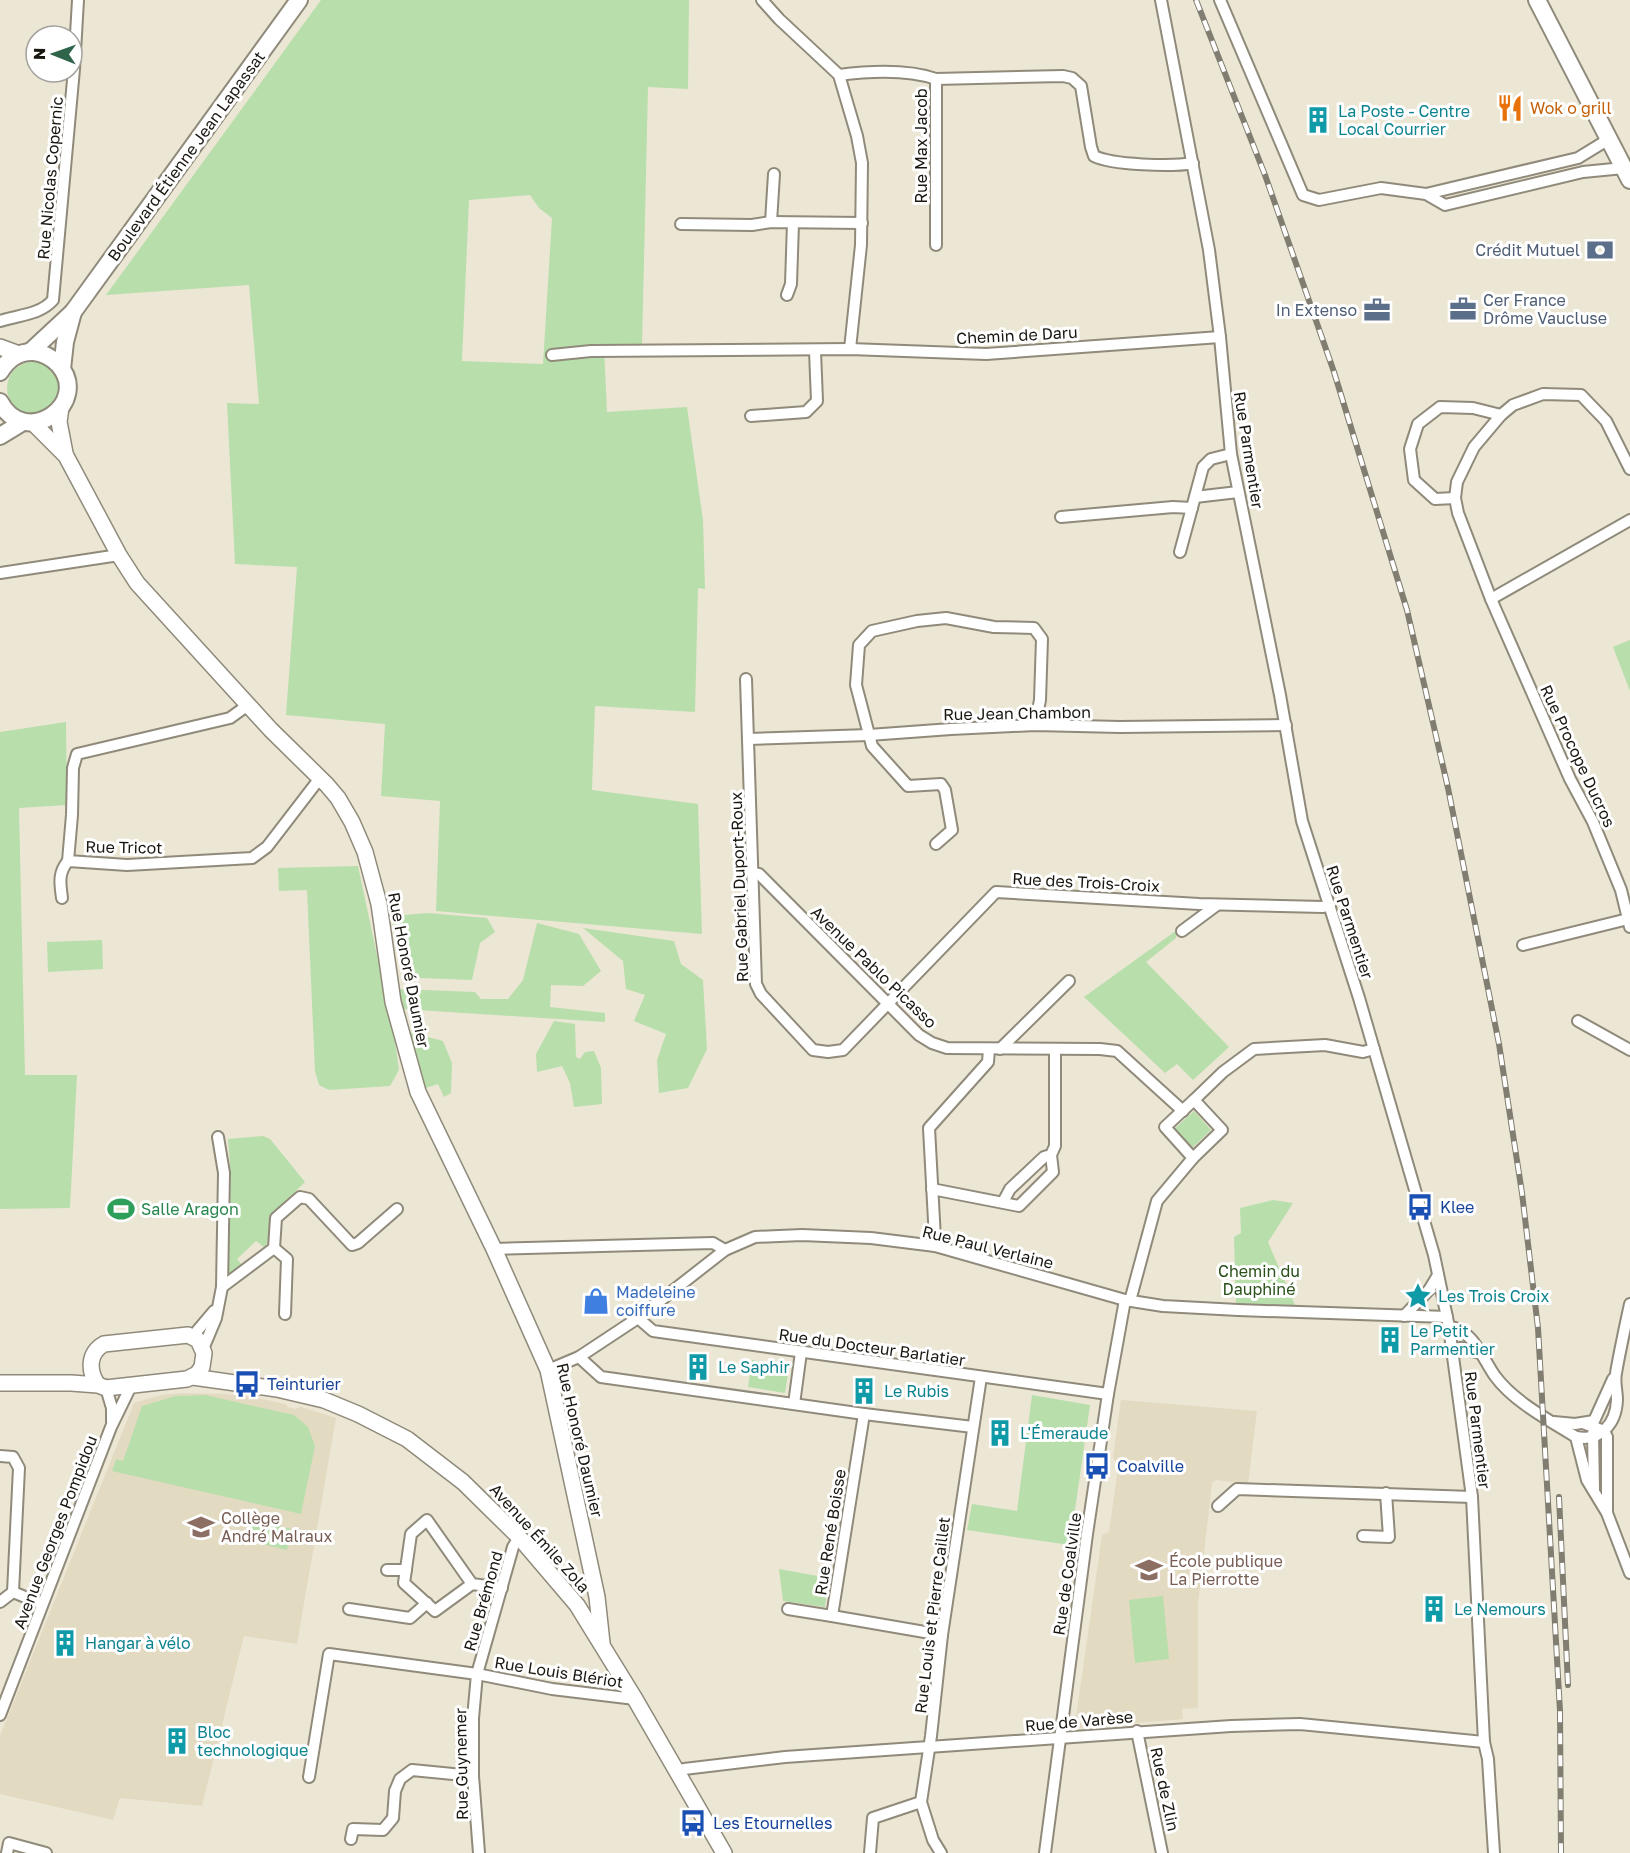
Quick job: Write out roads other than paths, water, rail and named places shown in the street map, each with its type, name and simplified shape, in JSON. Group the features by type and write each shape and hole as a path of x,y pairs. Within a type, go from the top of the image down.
{"main road":[{"name":"Boulevard Étienne Jean Lapassat","path":"0,372 11,359 25,353 72,312 298,0"},
{"path":"1537,0 1627,174"},
{"name":"Boulevard Étienne Jean Lapassat","path":"61,407 67,389 62,369 72,312"},
{"path":"25,353 43,354 54,360 62,369"},
{"path":"0,402 7,413 28,422"},
{"path":"0,436 28,422 44,421 54,416 61,407"}],"street":[{"name":"Rue Nicolas Copernic","path":"0,321 47,307 53,300 78,0"},
{"path":"762,0 839,75 857,136 862,163 862,223 850,349"},
{"name":"Rue Parmentier","path":"1161,0 1209,250 1231,454 1286,725 1302,821 1330,905 1432,1246 1448,1322 1472,1497 1484,1742 1488,1759 1494,1853"},
{"path":"1220,0 1303,195 1319,200 1380,188 1426,194 1578,158 1609,139"},
{"path":"839,75 857,72 920,73 936,79"},
{"name":"Rue Max Jacob","path":"936,245 936,79 1063,76 1072,78 1081,86 1094,156 1102,160 1114,160 1131,165 1193,163"},
{"path":"1578,158 1583,172"},
{"path":"1426,194 1444,205 1583,172 1627,174"},
{"path":"771,222 774,174"},
{"path":"787,295 791,284 793,223"},
{"path":"681,224 862,223"},
{"name":"Chemin de Daru","path":"552,355 591,351 850,349 986,354 1220,338"},
{"path":"0,347 25,353"},
{"path":"751,416 806,412 817,401 815,351"},
{"path":"1501,415 1473,408 1440,407 1418,424 1410,449 1414,480 1435,499 1455,498 1456,482 1474,447 1501,415 1512,405 1543,394 1581,395 1606,421 1630,469"},
{"name":"Rue Honoré Daumier","path":"61,407 59,422 66,456 119,555 137,583 283,743 338,798 352,822 364,852 381,914 393,1002 418,1092 494,1249 548,1370 597,1597 602,1643"},
{"name":"Rue Honoré Daumier","path":"28,422 66,456"},
{"path":"1180,552 1203,467 1211,459 1231,454"},
{"path":"1061,517 1173,507 1238,492"},
{"name":"Rue Procope Ducros","path":"1455,498 1458,513 1491,599 1570,779 1593,822 1621,890 1629,923"},
{"path":"1491,599 1630,520"},
{"path":"0,573 119,555"},
{"path":"936,844 952,830 945,790 941,784 936,783 908,786 872,746 856,686 859,645 872,631 917,621 946,618 994,627 1034,628 1042,639 1040,700 1035,725"},
{"name":"Rue Gabriel Duport-Roux","path":"746,679 756,984 761,994 813,1050 828,1052 843,1050 888,1004"},
{"name":"Rue Tricot","path":"248,705 231,718 77,754 73,768 68,861 127,864 252,858 267,846 320,778"},
{"name":"Rue Jean Chambon","path":"748,739 869,735 1035,725 1120,727 1286,725"},
{"path":"62,898 59,880 61,869 68,861"},
{"name":"Avenue Pablo Picasso","path":"752,873 759,874 919,1035 932,1043 947,1048 1100,1049 1117,1052 1183,1111"},
{"name":"Rue des Trois-Croix","path":"888,1004 996,892 1217,904 1323,907 1330,905"},
{"path":"1182,931 1217,904"},
{"path":"1523,945 1629,923"},
{"path":"935,1246 933,1243 935,1239 928,1128 988,1062 995,1049 1069,981"},
{"path":"1578,1021 1630,1050"},
{"path":"1193,1158 1165,1127 1223,1072 1254,1049 1325,1045 1363,1052 1374,1049"},
{"path":"932,1189 1018,1206 1053,1172 1051,1155 1055,1146 1055,1050"},
{"name":"Rue de Coalville","path":"1045,1853 1058,1738 1108,1394 1127,1300 1157,1200 1193,1158 1222,1130 1194,1100"},
{"path":"193,1377 202,1367 222,1287 224,1173 218,1137"},
{"path":"1004,1202 1010,1189 1044,1157 1051,1155"},
{"path":"222,1287 274,1248 276,1218 300,1197 309,1199 352,1245 358,1243 396,1209"},
{"name":"Rue Paul Verlaine","path":"725,1250 755,1237 802,1235 871,1238 935,1246 1127,1300 1184,1308 1404,1316 1448,1322"},
{"path":"494,1249 713,1243 725,1250 638,1318 579,1357 548,1370"},
{"path":"274,1248 287,1259 285,1314"},
{"path":"1404,1316 1429,1290 1438,1275"},
{"path":"1594,1492 1592,1439 1594,1425 1615,1376 1630,1304"},
{"path":"192,1337 218,1305"},
{"name":"Rue du Docteur Barlatier","path":"638,1318 653,1331 1108,1394"},
{"path":"1448,1322 1469,1337 1496,1378 1507,1389 1576,1437 1592,1439"},
{"path":"102,1386 92,1375 92,1357 97,1348 104,1344 182,1334 198,1340 208,1368 220,1382"},
{"path":"1452,1349 1461,1348 1480,1353"},
{"path":"794,1404 801,1352"},
{"path":"579,1357 601,1377 973,1427"},
{"path":"47,1383 70,1376 91,1365"},
{"path":"1551,1421 1594,1425 1614,1419 1617,1401 1615,1376"},
{"name":"Avenue Émile Zola","path":"0,1383 131,1386 193,1377 285,1391 324,1400 407,1439 463,1482 519,1537 580,1609 724,1853"},
{"name":"Rue Louis et Pierre Caillet","path":"941,1853 933,1840 921,1802 930,1747 942,1635 981,1377"},
{"name":"Avenue Georges Pompidou","path":"102,1386 112,1408 111,1427"},
{"name":"Avenue Georges Pompidou","path":"0,1715 111,1427 131,1386"},
{"name":"Rue René Boisse","path":"864,1414 832,1616 942,1635"},
{"path":"1594,1425 1607,1437 1606,1513"},
{"path":"1576,1437 1587,1480 1606,1513 1630,1573"},
{"path":"0,1456 13,1457 19,1468 13,1592 0,1602"},
{"path":"1218,1506 1237,1489 1472,1497"},
{"path":"1364,1536 1389,1537 1386,1493"},
{"path":"472,1584 427,1520 411,1534 405,1583 435,1611 472,1584 502,1588"},
{"name":"Rue Brémond","path":"477,1674 513,1547 519,1537"},
{"name":"Rue Honoré Daumier","path":"580,1609 588,1587 588,1562"},
{"path":"387,1570 406,1570"},
{"path":"13,1592 42,1604"},
{"path":"580,1609 593,1605 597,1597"},
{"path":"349,1609 410,1618 427,1603"},
{"path":"788,1609 832,1616"},
{"name":"Rue Louis Blériot","path":"309,1777 329,1654 477,1674 552,1689 635,1699"},
{"name":"Rue Guynemer","path":"477,1674 473,1718 473,1776 479,1853"},
{"name":"Rue de Varèse","path":"677,1771 684,1768 785,1757 1137,1731 1299,1724 1484,1742"},
{"name":"Rue de Zlin","path":"1137,1731 1162,1853"},
{"path":"351,1839 353,1829 382,1830 393,1818 395,1791 400,1779 412,1770 473,1776"},
{"path":"870,1853 873,1818 921,1802"},
{"path":"7,1853 9,1843 46,1853"}],"railway":[{"path":"1196,0 1265,175 1334,372 1407,610 1448,788 1499,1044 1522,1193 1538,1328 1560,1711 1561,1853"},
{"path":"1559,1497 1568,1685"}],"place":[{"name":"Wok o grill","path":"1510,108"},
{"name":"La Poste - Centre Local Courrier","path":"1318,120"},
{"name":"Crédit Mutuel","path":"1600,250"},
{"name":"Cer France Drôme Vaucluse","path":"1463,309"},
{"name":"In Extenso","path":"1377,310"},
{"name":"Klee","path":"1420,1207"},
{"name":"Salle Aragon","path":"121,1209"},
{"name":"Les Trois Croix","path":"1418,1296"},
{"name":"Madeleine coiffure","path":"596,1301"},
{"name":"Le Petit Parmentier","path":"1390,1340"},
{"name":"Le Saphir","path":"698,1367"},
{"name":"Teinturier","path":"247,1384"},
{"name":"Le Rubis","path":"864,1391"},
{"name":"L'Émeraude","path":"1000,1433"},
{"name":"Coalville","path":"1097,1466"},
{"name":"Collège André Malraux","path":"201,1527"},
{"name":"École publique La Pierrotte","path":"1149,1570"},
{"name":"Le Nemours","path":"1434,1609"},
{"name":"Hangar à vélo","path":"65,1643"},
{"name":"Bloc technologique","path":"177,1741"},
{"name":"Les Etournelles","path":"693,1823"}],"park label":[{"name":"Chemin du Dauphiné","path":"1259,1280"}]}
